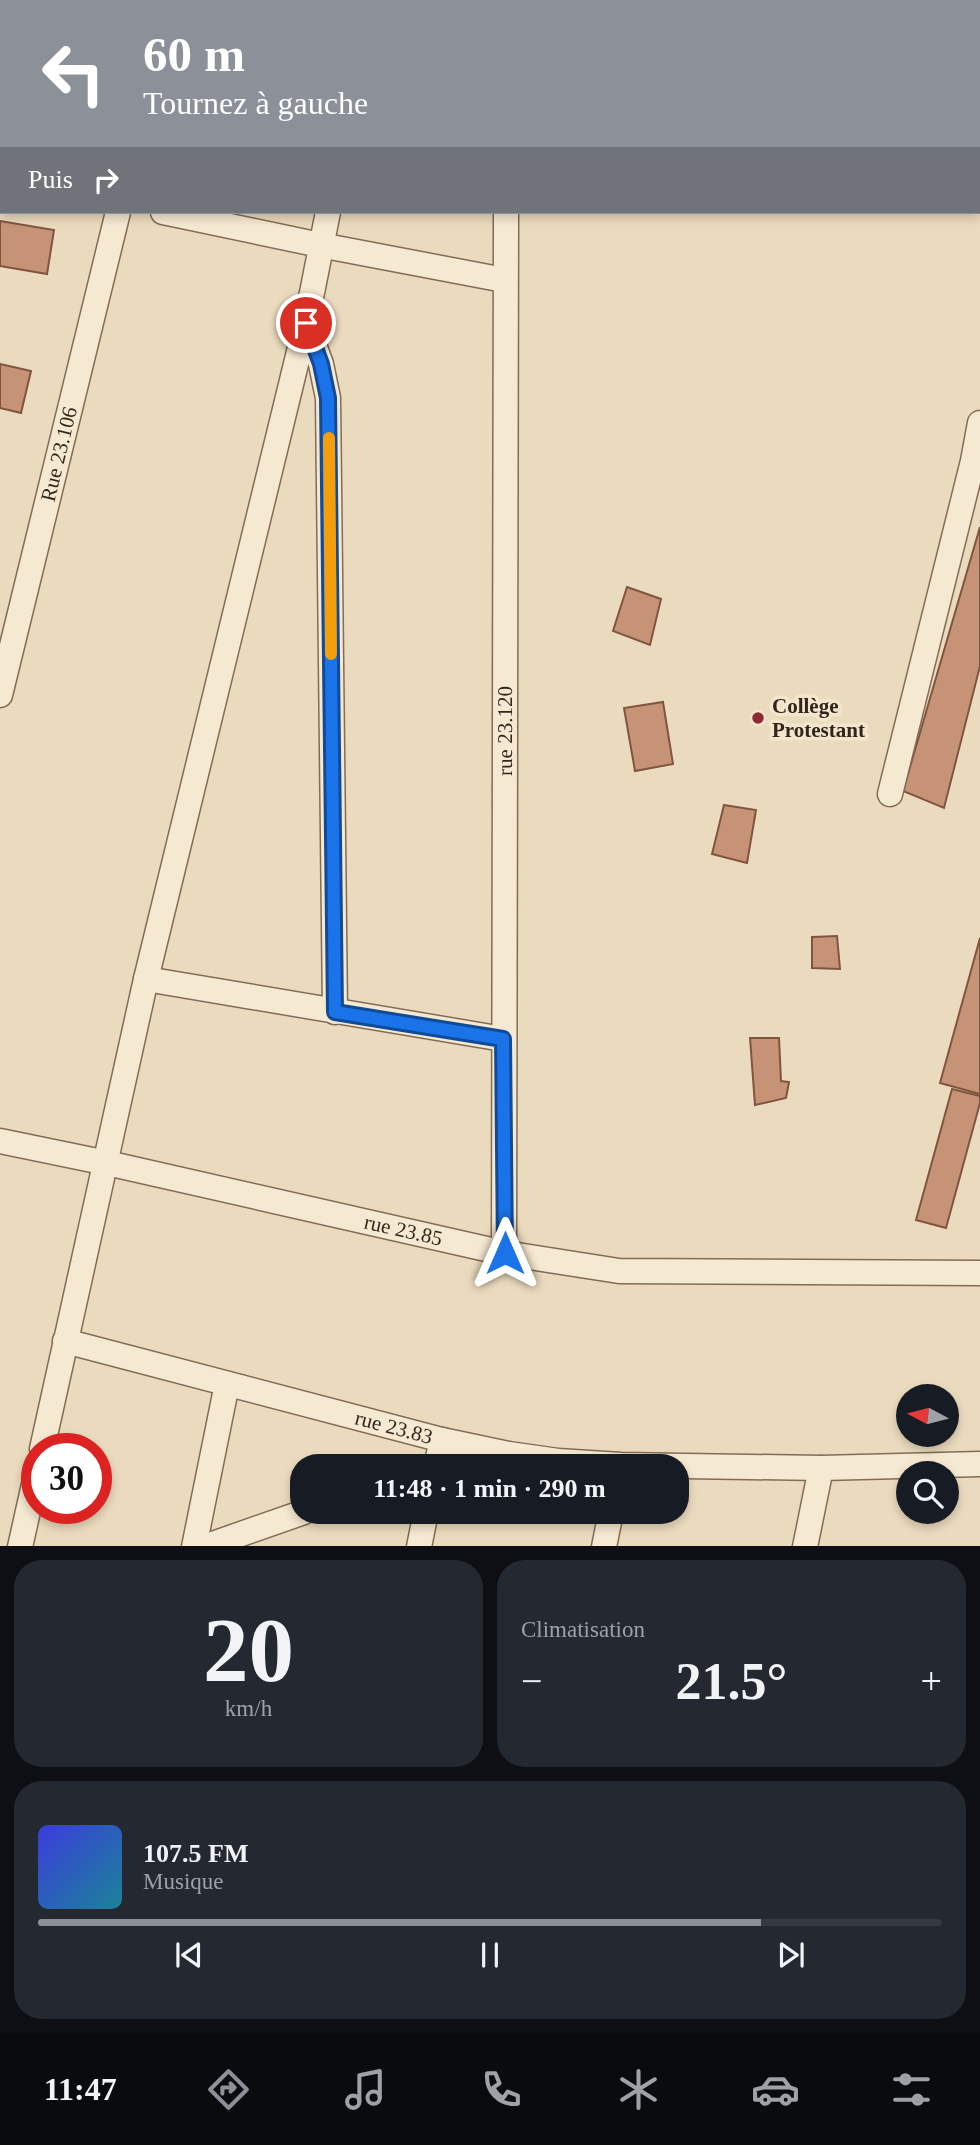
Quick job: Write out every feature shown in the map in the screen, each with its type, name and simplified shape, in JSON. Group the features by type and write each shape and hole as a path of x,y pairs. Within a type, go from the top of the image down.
{"street":[{"name":"Rue 23.106","path":"0,695 118,214"},
{"path":"173,214 505,280"},
{"path":"45,1433 146,979 306,323 328,214"},
{"name":"rue 23.120","path":"505,1253 503,1039 506,214"},
{"path":"306,323 321,364 328,398 335,1012"},
{"path":"890,794 976,461 980,423"},
{"path":"146,979 503,1039"},
{"name":"rue 23.85","path":"0,1141 505,1253 641,1272 980,1273"},
{"name":"rue 23.83","path":"65,1341 442,1440 511,1454"},
{"path":"194,1546 227,1384"},
{"path":"439,1454 442,1440"},
{"name":"rue 23.83","path":"689,1467 821,1468 980,1464"},
{"path":"805,1546 821,1468"},
{"path":"204,1546 290,1517"},
{"path":"20,1546 25,1524"},
{"path":"419,1546 424,1524"},
{"path":"604,1546 609,1524"}],"building":[{"path":"0,221 54,230 47,274 0,266"},
{"path":"0,364 31,371 21,413 0,408"},
{"path":"980,527 980,666 944,808 903,791"},
{"path":"627,587 661,599 650,645 613,631"},
{"path":"663,702 673,764 635,771 624,708"},
{"path":"724,805 756,810 747,863 712,854"},
{"path":"837,936 840,969 812,968 812,937"},
{"path":"980,938 980,1094 940,1083"},
{"path":"750,1038 779,1038 781,1081 789,1082 786,1098 755,1105"},
{"path":"952,1089 980,1096 980,1103 946,1228 916,1220"}],"slow traffic":[{"path":"329,438 331,654"}],"place":[{"name":"Collège Protestant","path":"758,718"}],"route":[{"path":"306,323 321,364 328,398 335,1012 503,1039 505,1253"}]}
